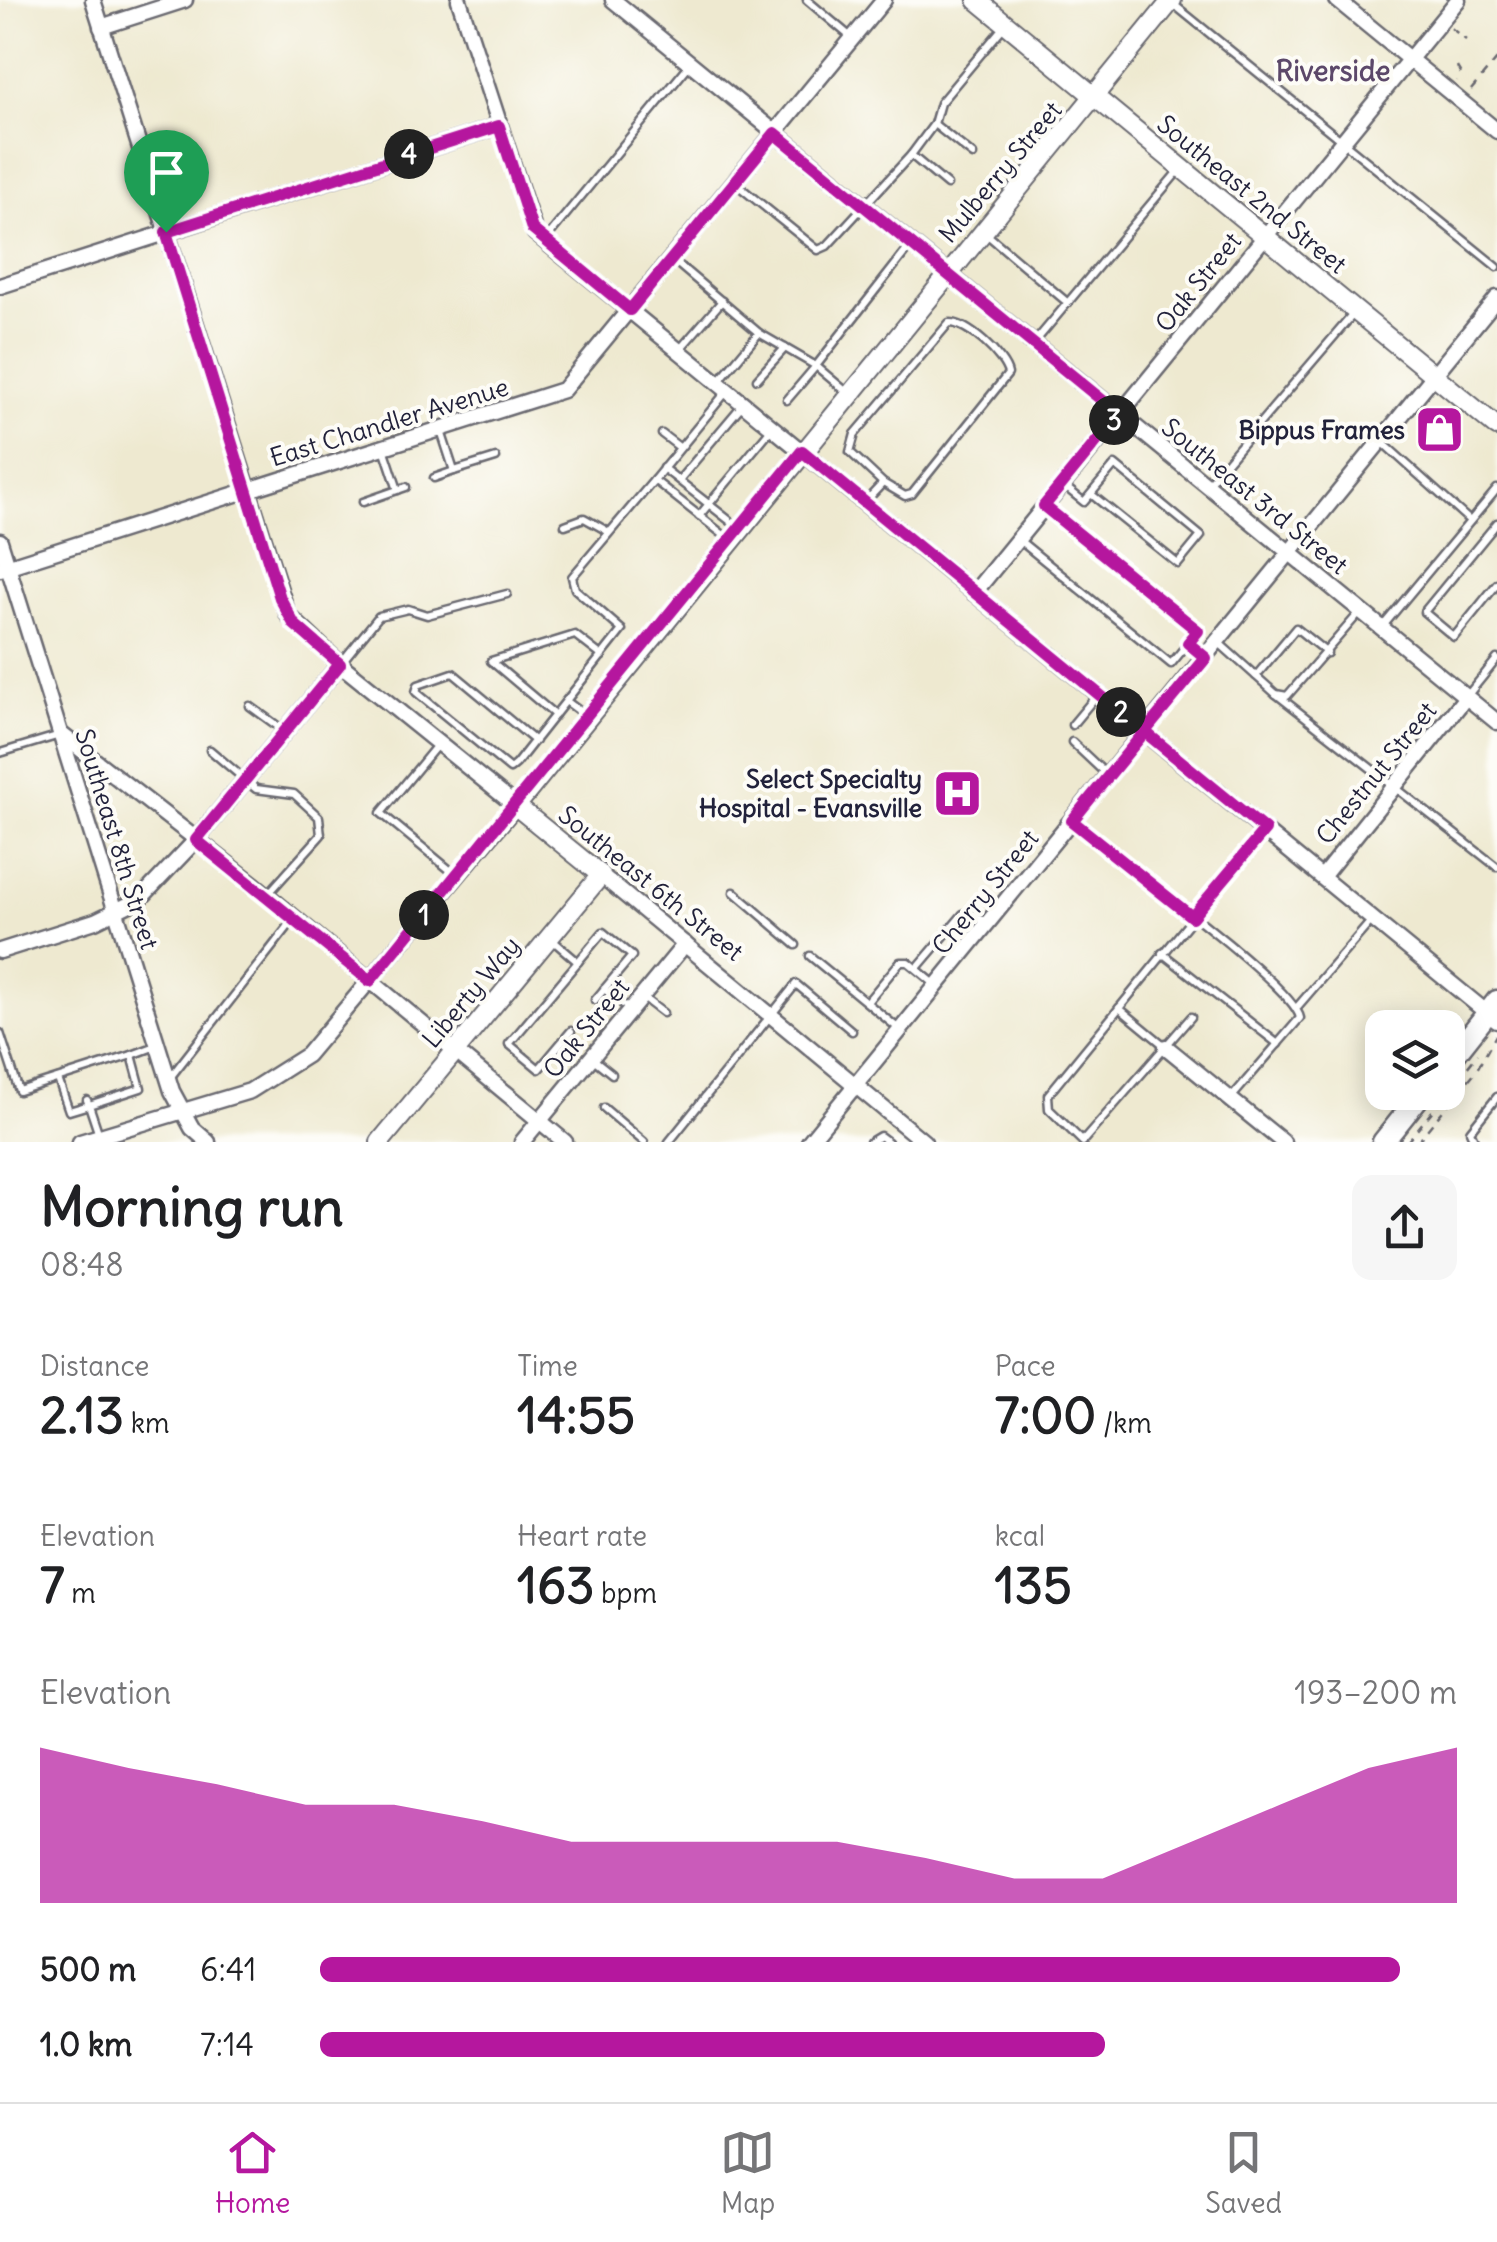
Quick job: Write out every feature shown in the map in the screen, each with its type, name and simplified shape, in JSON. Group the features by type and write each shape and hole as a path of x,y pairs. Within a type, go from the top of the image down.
{"main road":[{"path":"1465,1044 1494,1012"},
{"path":"1383,1142 1409,1110"}],"street":[{"name":"Southeast 6th Street","path":"93,0 288,615 340,664 770,1013 918,1140"},
{"path":"101,27 185,0"},
{"path":"460,0 528,220 544,240 1322,877 1494,1012"},
{"name":"Southeast 3rd Street","path":"613,0 1497,722"},
{"path":"630,310 884,0"},
{"name":"Southeast 2nd Street","path":"976,0 1497,427"},
{"path":"1337,0 1497,131"},
{"name":"Oak Street","path":"974,593 1458,0"},
{"name":"Mulberry Street","path":"80,1142 250,1091 280,1076 307,1055 516,806 1170,1"},
{"path":"0,286 499,126"},
{"name":"Cherry Street","path":"810,1142 1497,298"},
{"name":"East Chandler Avenue","path":"4,568 563,390 630,310"},
{"name":"Southeast 8th Street","path":"0,540 4,568 61,734 169,1080 180,1110 208,1142"},
{"path":"0,951 117,913 140,899 196,840 340,664"},
{"name":"Chestnut Street","path":"1322,877 1466,697"},
{"path":"61,734 267,895 565,1142"},
{"name":"Liberty Way","path":"380,1142 601,875"},
{"name":"Oak Street","path":"522,1142 686,944"},
{"path":"1166,1046 1283,1142"}],"lane":[{"path":"808,0 852,38"},
{"path":"1170,1 1497,267"},
{"path":"734,182 818,250 910,155 934,124 940,103 1006,24"},
{"path":"544,240 690,64"},
{"path":"934,124 972,155"},
{"path":"910,155 947,186"},
{"path":"1033,344 1180,168"},
{"path":"983,232 1068,302"},
{"path":"786,400 911,245"},
{"path":"672,259 759,332 816,366 848,394"},
{"path":"678,350 722,301"},
{"path":"1206,486 1356,311"},
{"path":"949,323 961,324 1004,362 1008,374 912,494 905,496 884,484 855,458 849,446 949,323"},
{"path":"535,741 453,673 418,684 416,692 510,769 535,741 622,630 574,589 572,576 680,447 759,332"},
{"path":"757,379 785,348"},
{"path":"679,480 744,404"},
{"path":"699,516 772,428"},
{"path":"440,430 454,471"},
{"path":"662,434 680,447"},
{"path":"1381,441 1470,521"},
{"path":"362,502 402,488 384,448"},
{"path":"434,478 496,458"},
{"path":"1062,484 1084,502 1116,465 1202,536 1178,564 1091,494"},
{"path":"663,468 708,504 735,534"},
{"path":"654,480 699,516 735,534"},
{"path":"864,503 884,484"},
{"path":"1382,628 1497,488"},
{"path":"1018,539 1171,664 1198,631 1044,506"},
{"path":"565,524 584,518 609,532"},
{"path":"1497,523 1424,612 1454,636 1497,584"},
{"path":"340,664 379,616 408,609 427,615 508,594"},
{"path":"1276,694 1293,694 1361,612"},
{"path":"1256,676 1296,628 1326,653"},
{"path":"555,715 491,661 575,636 602,656"},
{"path":"1218,642 1276,694 1497,868"},
{"path":"1188,643 1206,658"},
{"path":"1466,697 1497,659"},
{"path":"1072,726 1098,694"},
{"path":"566,701 587,717"},
{"path":"250,706 284,730"},
{"path":"0,753 61,734"},
{"path":"1072,742 1108,776"},
{"path":"439,744 382,813 456,875"},
{"path":"210,750 256,790 294,794 312,808 321,825 320,834 267,895"},
{"path":"1072,821 1298,1006 1300,1018 1231,1099"},
{"path":"1191,1018 1083,1142 1049,1109 1048,1095 1265,830"},
{"path":"734,892 796,945"},
{"path":"917,968 963,914 975,915 987,924"},
{"path":"169,1080 295,918"},
{"path":"1298,1006 1374,918"},
{"path":"571,1031 539,1069 509,1044 603,932 632,956 595,1000"},
{"path":"549,937 578,962"},
{"path":"1162,953 1278,1044"},
{"path":"810,956 900,1030"},
{"path":"866,1002 900,962 917,968 937,986"},
{"path":"668,1142 796,984 852,1030"},
{"path":"604,989 630,1010"},
{"path":"641,996 663,1013"},
{"path":"1119,1008 1166,1046"},
{"path":"0,1033 20,1092 112,1066 158,1045"},
{"path":"58,1079 69,1111 103,1097 142,1088 132,1055"},
{"path":"591,1057 612,1074"},
{"path":"1475,1142 1470,1130 1497,1097"},
{"path":"88,1102 99,1136"},
{"path":"604,1108 644,1142"},
{"path":"870,1142 880,1136 888,1142"}],"path":[{"path":"1454,30 1466,40"},
{"path":"1471,90 1497,59"},
{"path":"1457,67 1458,79"},
{"path":"1417,1142 1476,1071 1497,1034"},
{"path":"1407,1142 1433,1110"}],"place":[{"name":"Bippus Frames","path":"1440,430"},
{"name":"Select Specialty Hospital - Evansville","path":"957,793"}],"district":[{"name":"Riverside","path":"1333,71"}],"route":[{"path":"166,232 280,598 294,624 340,664 196,840 370,981 802,451 974,593 1145,732 1170,752 1265,830 1192,917 1072,821 1108,776 1145,732 1206,658 1188,643 1198,631 1044,506 1119,414 775,133 630,310 532,229 499,126 166,232"}]}
